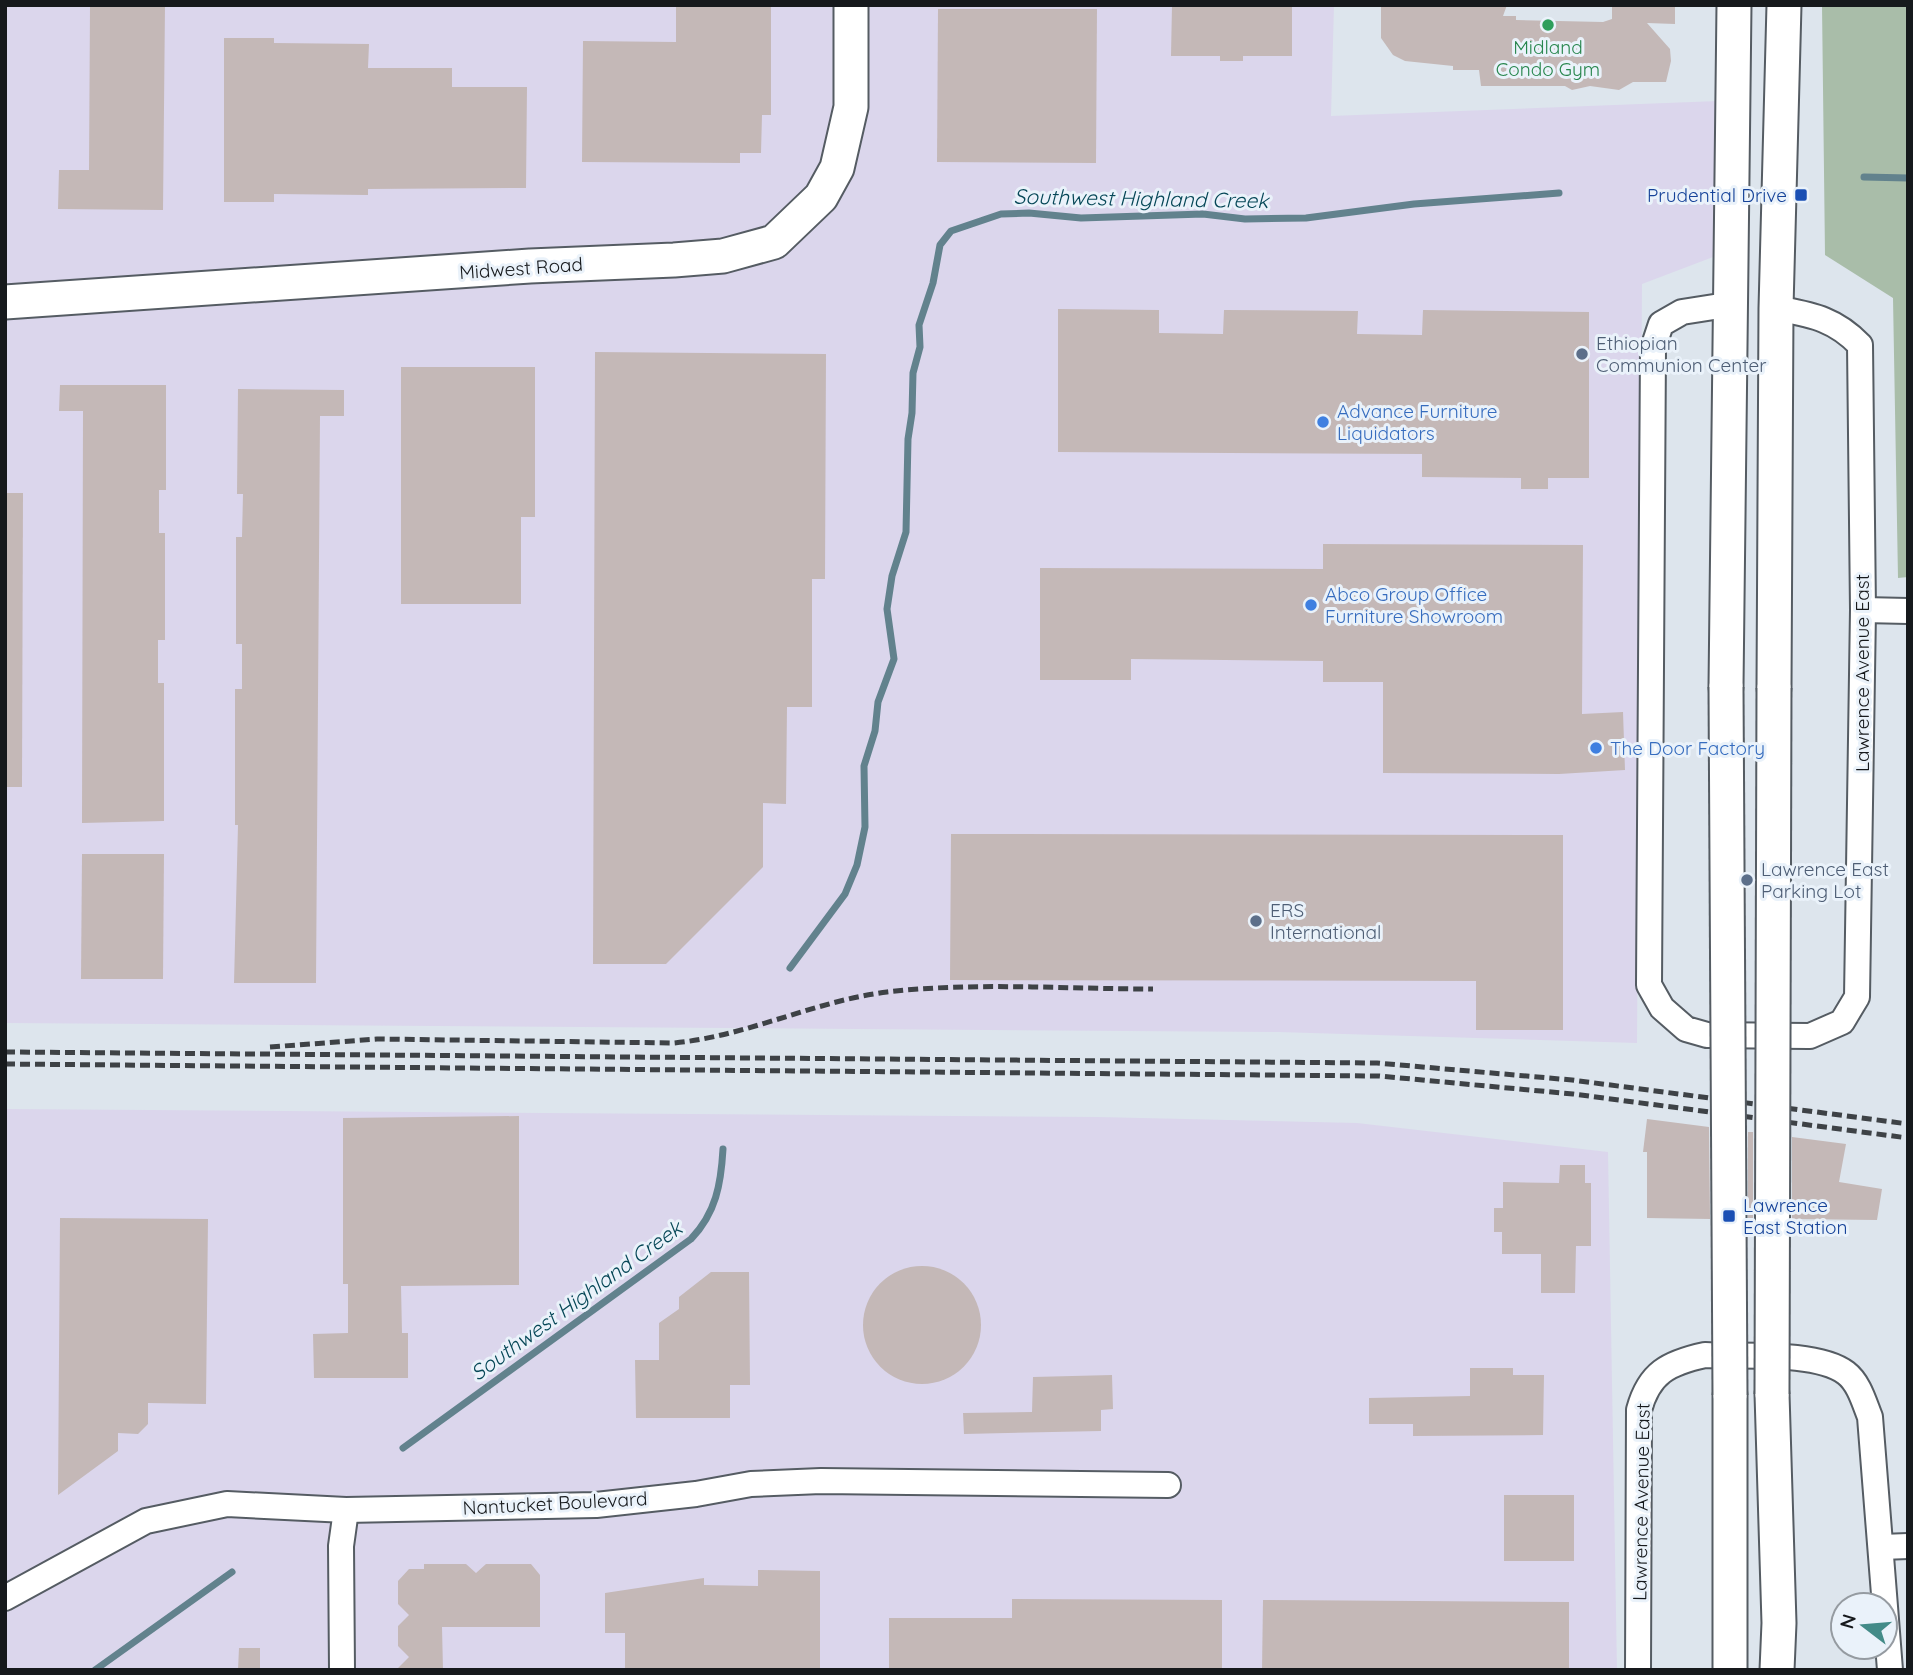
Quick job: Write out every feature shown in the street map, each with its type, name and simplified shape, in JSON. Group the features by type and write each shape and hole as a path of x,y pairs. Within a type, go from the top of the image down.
{"main road":[{"name":"Midwest Road","path":"5,302 530,266 674,260 723,256 774,242 821,197 837,168 851,107 851,5"},
{"path":"1730,1670 1726,687 1733,304 1734,5"},
{"path":"1777,1670 1779,1623 1772,1394 1774,688 1776,308 1784,5"}],"street":[{"name":"Lawrence Avenue East","path":"1733,304 1682,312 1661,324 1653,348 1649,985 1662,1008 1686,1029 1707,1035 1810,1036 1842,1022 1857,997 1863,610 1860,345 1842,327 1813,315 1776,308"},
{"path":"1863,610 1908,611"},
{"name":"Lawrence Avenue East","path":"1638,1670 1639,1410 1644,1390 1662,1371 1687,1359 1705,1356 1819,1361 1847,1373 1858,1387 1870,1417 1890,1670"},
{"name":"Nantucket Boulevard","path":"5,1598 146,1521 195,1508 227,1504 346,1510 596,1505 696,1494 751,1484 807,1482 1168,1485"},
{"path":"342,1670 341,1546 346,1510"},
{"path":"1882,1547 1908,1546"}],"shaded area":[{"path":"5,5 1334,5 1331,116 1718,101 1721,254 1642,284 1637,1043 1278,1032 5,1023"},
{"path":"5,1109 1098,1117 1357,1123 1608,1152 1617,1670 5,1670"}],"green space":[{"path":"1822,5 1908,5 1908,577 1898,578 1893,298 1825,255"}],"building":[{"path":"90,5 165,5 163,210 58,209 59,170 89,170"},
{"path":"676,5 771,5 771,115 762,115 761,153 740,153 740,163 582,162 583,41 676,42"},
{"path":"1172,5 1292,5 1292,56 1243,56 1243,61 1220,61 1220,56 1171,56"},
{"path":"1381,5 1507,5 1503,16 1516,16 1516,20 1603,22 1612,19 1612,5 1675,5 1675,24 1647,23 1670,49 1671,61 1666,82 1633,82 1619,90 1590,86 1572,90 1565,86 1481,86 1479,70 1453,70 1453,66 1405,61 1393,55 1381,38"},
{"path":"938,9 1097,9 1096,163 937,162"},
{"path":"224,38 274,38 274,43 369,44 368,68 452,68 452,87 527,87 526,188 368,189 368,195 274,194 274,202 224,202"},
{"name":"Advance Furniture Liquidators","path":"1058,309 1159,310 1159,333 1223,334 1224,310 1358,311 1357,334 1422,335 1423,310 1589,312 1589,478 1548,478 1548,489 1521,489 1521,478 1422,477 1422,454 1058,452"},
{"path":"595,352 826,354 825,579 812,579 812,707 787,707 786,804 763,803 763,867 666,964 593,964"},
{"path":"401,367 535,367 535,517 521,517 521,604 401,604"},
{"path":"60,385 166,385 166,490 159,490 159,533 165,533 165,640 158,640 158,683 164,683 164,821 82,823 83,411 59,411"},
{"path":"238,389 344,390 344,416 320,416 316,983 234,983 238,825 235,825 235,689 242,689 242,644 236,644 236,537 242,537 243,494 237,494"},
{"path":"5,493 23,493 22,787 5,787"},
{"name":"Abco Group Office Furniture Showroom","path":"1323,544 1583,545 1582,714 1623,712 1625,770 1559,774 1383,773 1383,682 1323,682 1323,661 1131,659 1131,680 1040,680 1040,568 1323,569"},
{"name":"ERS International","path":"951,834 1563,835 1563,1030 1476,1030 1476,981 950,980"},
{"path":"82,854 164,854 163,979 81,979"},
{"path":"519,1116 519,1285 401,1286 402,1333 408,1333 408,1378 314,1378 313,1334 348,1333 348,1284 343,1284 343,1118"},
{"path":"1647,1119 1709,1127 1710,1219 1647,1218 1647,1152 1643,1152"},
{"path":"1748,1132 1753,1132 1753,1219 1748,1219"},
{"path":"1792,1137 1846,1144 1839,1182 1882,1189 1877,1220 1792,1219"},
{"path":"1560,1165 1585,1165 1585,1183 1591,1183 1591,1246 1576,1246 1575,1293 1541,1293 1541,1254 1502,1254 1502,1232 1494,1232 1494,1208 1503,1208 1503,1182 1559,1183"},
{"path":"60,1218 208,1219 206,1404 148,1403 148,1424 138,1434 118,1433 118,1451 58,1495"},
{"path":"922,1266 933,1267 955,1276 971,1292 980,1314 980,1336 971,1358 955,1374 933,1383 922,1384 911,1383 889,1374 873,1358 864,1336 863,1325 864,1314 873,1292 889,1276 911,1267"},
{"path":"711,1272 749,1272 750,1385 730,1385 730,1418 636,1418 635,1360 659,1360 659,1323 679,1309 679,1297"},
{"path":"1470,1368 1513,1368 1513,1375 1544,1375 1543,1435 1413,1436 1413,1424 1369,1424 1369,1398 1470,1396"},
{"path":"1112,1375 1113,1409 1101,1410 1101,1431 964,1434 963,1413 1032,1412 1033,1377"},
{"path":"1504,1495 1574,1495 1574,1561 1504,1561"},
{"path":"424,1564 466,1564 476,1573 486,1564 531,1564 540,1575 540,1627 442,1627 443,1670 396,1670 409,1657 398,1646 398,1626 409,1615 398,1604 398,1581 409,1569 424,1569"},
{"path":"758,1570 820,1571 820,1670 625,1670 625,1633 605,1633 605,1593 704,1578 704,1585 758,1586"},
{"path":"1012,1599 1222,1600 1222,1670 889,1670 889,1618 1012,1618"},
{"path":"1263,1600 1569,1602 1569,1670 1262,1670"},
{"path":"239,1648 260,1648 260,1670 238,1670"}],"waterway":[{"name":"Southwest Highland Creek","path":"1864,177 1908,178"},
{"name":"Southwest Highland Creek","path":"790,968 845,894 857,865 865,827 864,766 875,731 878,702 894,659 887,609 892,576 906,532 908,439 913,373 920,347 919,325 933,283 940,245 951,231 1001,214 1029,213 1081,218 1203,214 1245,219 1306,218 1414,204 1559,193"},
{"name":"Southwest Highland Creek","path":"403,1448 691,1239 706,1219 716,1197 723,1149"},
{"name":"Southwest Highland Creek","path":"95,1670 232,1572"}],"railway":[{"path":"270,1047 377,1039 674,1043 728,1033 860,996 887,992 952,987 1153,989"},
{"path":"5,1052 1377,1063 1572,1080 1908,1124"},
{"path":"5,1064 1379,1076 1573,1094 1908,1138"}],"place":[{"name":"Midland Condo Gym","path":"1548,25"},
{"name":"Prudential Drive","path":"1801,195"},
{"name":"Ethiopian Communion Center","path":"1582,354"},
{"name":"Advance Furniture Liquidators","path":"1323,422"},
{"name":"Abco Group Office Furniture Showroom","path":"1311,605"},
{"name":"The Door Factory","path":"1596,748"},
{"name":"Lawrence East Parking Lot","path":"1747,880"},
{"name":"ERS International","path":"1256,921"},
{"name":"Lawrence East Station","path":"1729,1216"}]}
